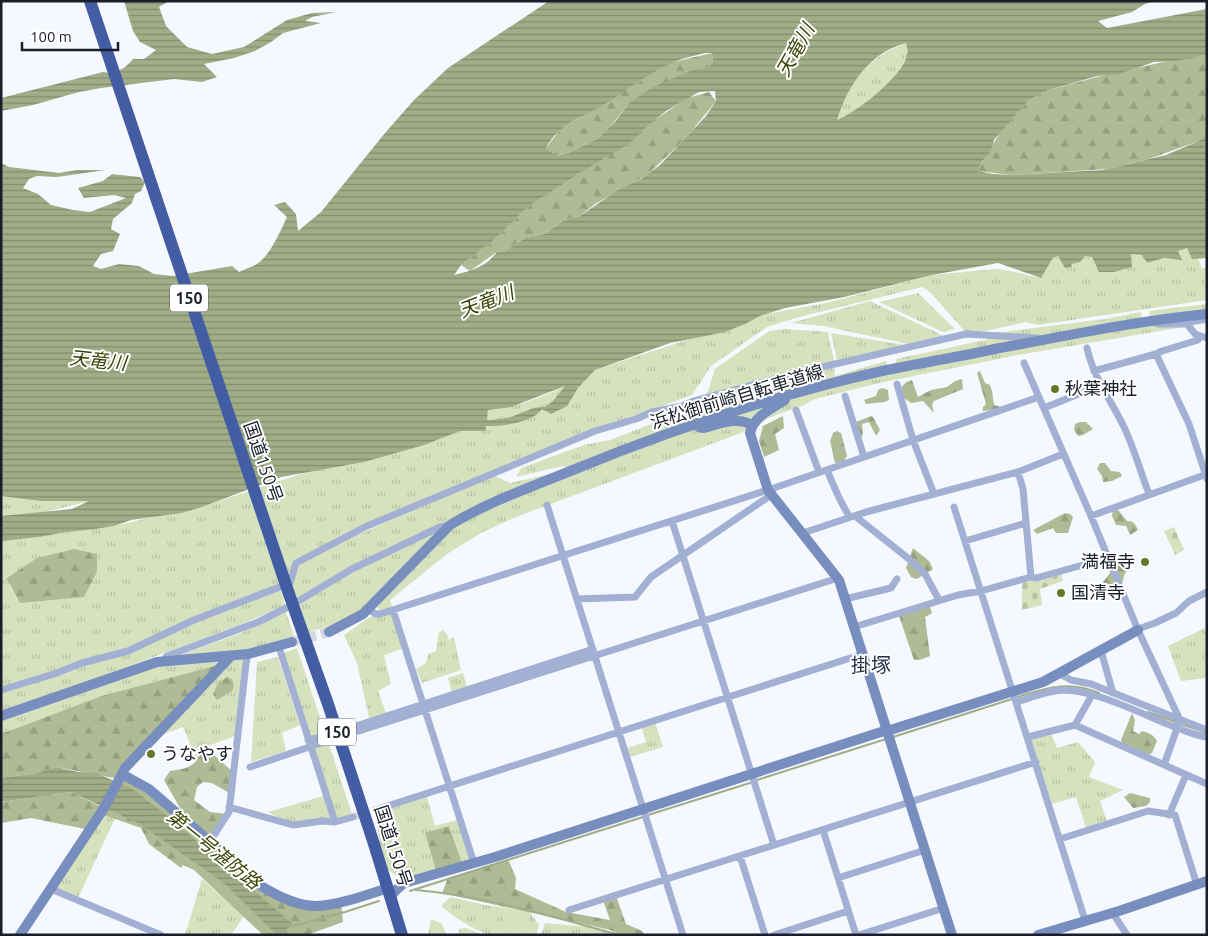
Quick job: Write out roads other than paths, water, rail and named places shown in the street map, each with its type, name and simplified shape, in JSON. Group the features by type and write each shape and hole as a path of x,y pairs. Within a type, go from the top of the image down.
{"highway":[{"name":"国道150号","path":"90,1 290,599 328,704 402,935"}],"street":[{"name":"浜松御前崎自転車道線","path":"329,632 353,621 368,609 450,525 471,513 612,454 694,424 792,395 882,372 1050,339 1207,314"},
{"path":"1148,322 1154,324 1187,324 1207,319"},
{"path":"1187,324 1195,334 1203,337"},
{"path":"1,690 54,674 82,663 128,651 194,620 290,583 296,562 367,526 595,431 636,419 652,412 682,406 800,372 966,334 1050,339"},
{"path":"1094,372 1156,354 1203,337"},
{"path":"1087,348 1094,372 1123,425 1137,457 1149,494"},
{"path":"1091,516 1149,494 1206,476 1189,424 1156,354"},
{"path":"1024,363 1091,516 1138,630 1180,720 1164,765"},
{"path":"897,384 913,440 934,494"},
{"path":"1044,408 1101,385"},
{"path":"792,395 760,416 752,425 750,433 770,492 838,578 952,935"},
{"path":"845,396 864,457"},
{"path":"368,609 376,614 392,610 672,521 770,492 819,472 1039,397"},
{"path":"796,410 819,472"},
{"path":"694,424 704,428 742,420 752,425"},
{"path":"803,533 852,517 1018,472 1063,454"},
{"path":"827,470 840,503 852,517 909,558 925,574 939,600"},
{"path":"1018,472 1023,489 1031,577"},
{"path":"577,599 635,597 651,577 770,492"},
{"path":"547,505 683,935"},
{"path":"954,507 1086,920"},
{"path":"672,521 774,845"},
{"path":"965,541 1026,523"},
{"path":"161,661 167,656 258,622 290,599 382,553 440,527 450,525"},
{"path":"854,626 958,594 981,592 1031,577 1036,578 1108,558"},
{"path":"358,728 838,578"},
{"path":"845,599 892,588 897,579"},
{"path":"122,774 150,789 262,886 294,902 316,906 394,892 404,883 474,864 881,732 1043,682 1138,630 1176,613 1189,601 1207,592"},
{"path":"392,610 474,864"},
{"path":"1,716 161,661 248,654 292,642"},
{"path":"279,647 335,822"},
{"path":"1101,650 1113,693"},
{"path":"210,841 229,812 248,654"},
{"path":"381,808 863,654"},
{"path":"20,935 104,808 132,759 231,656"},
{"path":"1060,674 1071,680 1091,684 1207,730"},
{"path":"1017,702 1047,692 1077,691 1177,728 1207,737"},
{"path":"1075,725 1092,695"},
{"path":"1028,737 1075,725 1207,784"},
{"path":"250,767 326,738"},
{"path":"569,910 1036,762"},
{"path":"1169,814 1186,775"},
{"path":"229,807 293,825 323,821 335,822 353,816"},
{"path":"1038,935 1068,930 1086,920 1202,883 1175,815 1148,812 1060,839"},
{"path":"823,830 857,935 944,908"},
{"path":"838,878 925,850"},
{"path":"740,856 765,935"},
{"path":"383,872 391,878 404,883"},
{"path":"51,888 160,935"},
{"path":"774,935 848,912"},
{"path":"1112,912 1127,935"}],"water":[{"path":"124,1 169,1 159,7 166,26 187,47 212,54 244,47 287,20 312,13 336,12 312,17 305,21 321,23 283,33 255,51 234,58 204,64 217,77 202,82 174,79 101,88 1,111 1,98 103,72 116,72 124,68 133,59 144,59 156,50 140,42 133,31"},
{"name":"天竜川","path":"549,1 1154,1 1132,12 1098,21 1107,28 1207,9 1207,54 1177,61 1154,62 1119,74 1097,76 1046,91 1029,100 994,140 991,151 982,161 978,171 1010,175 1103,170 1166,155 1199,141 1207,132 1207,258 1192,259 1187,248 1178,251 1182,260 1164,258 1147,263 1142,255 1131,254 1132,267 1114,272 1099,272 1092,257 1085,256 1080,262 1065,268 1058,256 1053,258 1041,278 998,263 932,275 844,297 785,308 760,316 725,332 670,343 595,370 578,388 567,406 551,414 542,409 538,414 525,420 500,426 486,426 485,431 460,431 424,445 364,462 281,477 181,513 131,520 114,526 95,529 1,541 1,516 72,509 89,501 40,501 1,496 1,163 9,167 59,173 77,170 105,170 57,177 37,176 29,179 23,188 38,194 51,205 73,210 90,212 126,198 114,195 84,198 78,188 103,181 112,174 140,177 145,182 141,191 135,194 132,203 113,219 111,229 120,234 113,251 101,254 93,266 101,269 119,264 139,266 154,274 173,276 232,266 239,272 262,260 271,249 287,217 274,205 285,202 296,214 298,231 321,212 414,100 448,68","holes":["906,43 907,55 904,64 878,93 855,110 837,120 847,95 862,72 881,54","712,53 713,62 707,68 695,69 653,87 629,103 615,122 597,139 568,153 556,156 546,148 563,127 600,107 662,68 680,60","715,91 716,101 706,116 660,165 641,179 618,190 580,216 564,220 545,234 526,237 506,251 497,252 478,268 454,275 461,265 493,241 529,206 579,173 629,144 666,111 699,92","565,386 553,401 545,407 532,409 511,417 487,420 488,410 511,407"]},
{"path":"56,767 78,772 96,773 131,788 166,815 294,925 286,929 288,935 277,935 224,883 140,824 71,792 1,802 1,778 37,773"}],"waterway":[{"path":"1017,697 1048,688 1068,686 1099,693"},
{"path":"893,737 1012,699"},
{"path":"1148,712 1176,722"},
{"path":"1181,724 1207,733"},
{"path":"757,780 886,739"},
{"path":"648,815 753,782"},
{"path":"410,891 643,817"},
{"path":"416,890 493,902 620,935"},
{"path":"293,926 379,901"}],"tunnel":[{"path":"292,642 329,632"},
{"path":"325,736 356,726"},
{"path":"327,741 359,731"},
{"path":"353,817 381,808"}],"place":[{"name":"秋葉神社","path":"1055,389"},
{"name":"満福寺","path":"1145,562"},
{"name":"国清寺","path":"1061,593"},
{"name":"うなやす","path":"151,754"}],"district":[{"name":"掛塚","path":"871,665"}],"water label":[{"name":"第一号湛防路","path":"214,849"}]}
